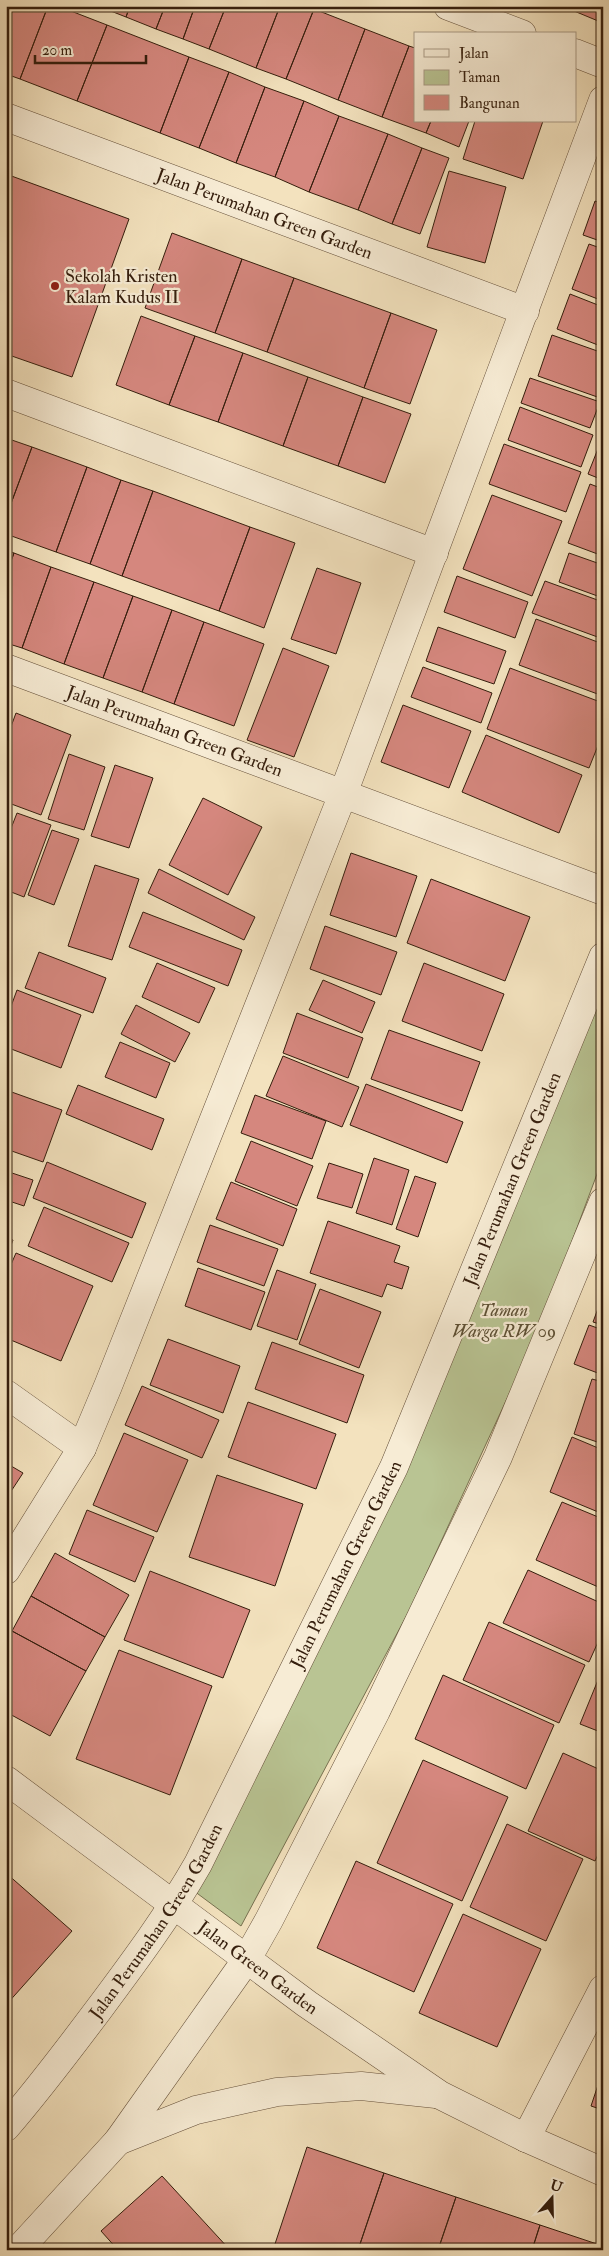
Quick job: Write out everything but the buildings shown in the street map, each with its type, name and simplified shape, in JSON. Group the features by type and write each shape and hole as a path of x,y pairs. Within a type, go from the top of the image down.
{"street":[{"path":"448,6 517,32"},
{"path":"576,54 603,64"},
{"path":"6,1570 82,1448 112,1376 343,794 603,100"},
{"name":"Jalan Perumahan Green Garden","path":"6,117 524,310"},
{"path":"6,393 434,553"},
{"name":"Jalan Perumahan Green Garden","path":"6,668 603,891"},
{"name":"Jalan Perumahan Green Garden","path":"6,2127 40,2089 174,1906 198,1864 394,1468 603,957"},
{"path":"18,2250 118,2141 247,1959 376,1711 498,1457 603,1202"},
{"path":"6,1394 82,1448"},
{"name":"Jalan Green Garden","path":"6,1780 306,2004 440,2094 526,2138 603,2172"},
{"path":"526,2138 603,1989"},
{"name":"Jalan Green Garden","path":"118,2141 196,2110 277,2092 361,2086 440,2094"}],"green space":[{"name":"Taman Warga RW 09","path":"603,985 603,1158 540,1327 409,1611 241,1926 190,1888"}],"place":[{"name":"Sekolah Kristen Kalam Kudus II","path":"55,286"}]}
